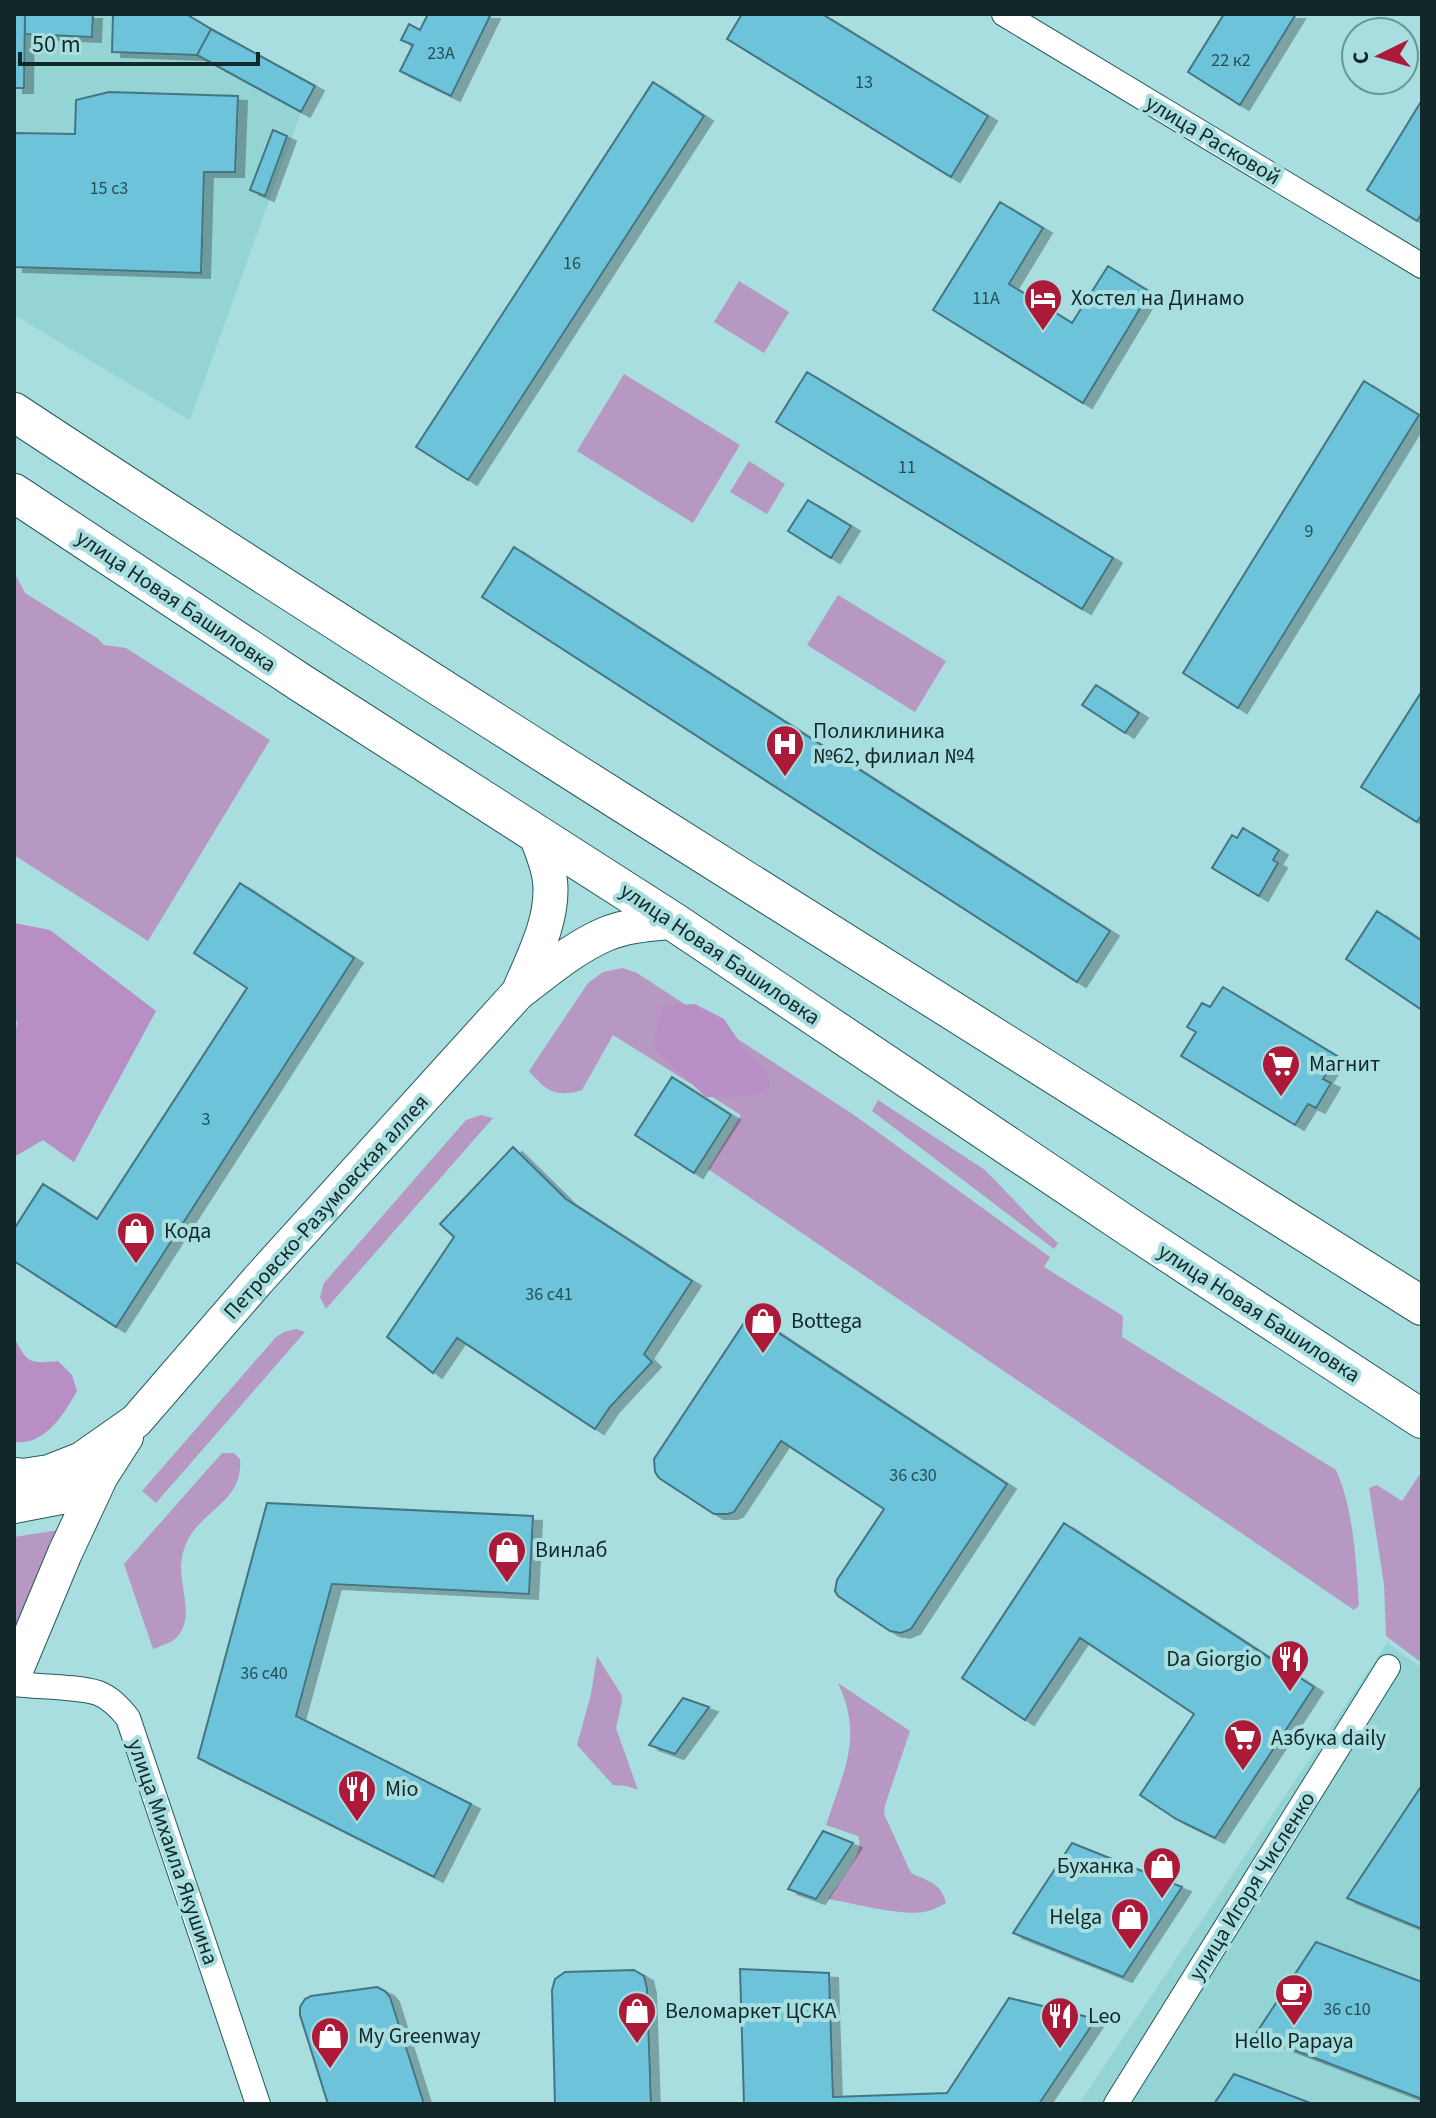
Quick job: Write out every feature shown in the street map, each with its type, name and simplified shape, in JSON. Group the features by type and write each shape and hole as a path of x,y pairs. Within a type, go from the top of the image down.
{"main road":[{"path":"14,412 1052,1076 1422,1306"},
{"name":"улица Новая Башиловка","path":"14,493 301,683 674,922 1422,1419"}],"street":[{"name":"улица Расковой","path":"1004,14 1422,266"},
{"name":"Петровско-Разумовская аллея","path":"518,993 548,910 550,882 535,833"},
{"name":"Петровско-Разумовская аллея","path":"14,1675 101,1476 136,1421 258,1280 518,993 565,957 607,933 633,926 674,922"},
{"path":"1302,1342 1422,1441"},
{"name":"Петровско-Разумовская аллея","path":"14,1475 49,1472 82,1459 136,1421"},
{"path":"14,1506 71,1495 101,1476"},
{"name":"улица Игоря Численко","path":"1116,2104 1388,1667"},
{"name":"улица Михаила Якушина","path":"14,1684 99,1694 114,1702 128,1718 258,2104"}],"shaded area":[{"path":"14,14 186,14 315,86 301,112 190,420 14,315"},
{"path":"739,281 789,312 764,353 714,322"},
{"path":"624,374 740,445 693,523 577,451"},
{"path":"749,461 785,484 767,514 730,492"},
{"path":"14,572 25,593 104,645 126,648 270,740 148,941 14,855"},
{"path":"838,595 946,661 915,712 807,645"},
{"path":"14,923 50,930 156,1011 74,1162 43,1140 14,1157 14,1047 17,1022 14,1018"},
{"path":"623,968 637,973 857,1117 1050,1257 1044,1267 1123,1316 1122,1337 1336,1470 1350,1519 1359,1605 1354,1610 708,1169 741,1115 613,1035 582,1090 558,1093 541,1084 529,1071 588,983 603,972"},
{"path":"695,1004 724,1019 743,1047 768,1072 770,1087 756,1096 706,1097 656,1051 654,1039 662,1006"},
{"path":"878,1100 985,1170 1058,1243 1054,1249 872,1111"},
{"path":"481,1115 493,1118 326,1309 320,1297 324,1283 466,1120"},
{"path":"296,1329 305,1332 156,1503 142,1491 276,1337"},
{"path":"14,1337 30,1360 58,1361 72,1375 77,1391 52,1427 25,1442 14,1442"},
{"path":"222,1453 234,1453 240,1459 237,1483 187,1541 181,1568 186,1605 184,1623 175,1639 153,1649 124,1564"},
{"path":"1422,1471 1422,1663 1386,1636 1384,1584 1369,1488 1377,1485 1402,1501"},
{"path":"59,1530 25,1605 14,1639 14,1537"},
{"path":"1387,1643 1422,1668 1422,2104 1079,2104"},
{"path":"597,1656 621,1694 616,1728 638,1790 613,1785 577,1745 591,1694"},
{"path":"838,1683 910,1731 884,1814 911,1873 933,1883 944,1896 946,1903 935,1909 902,1912 828,1899 850,1868 859,1843 858,1836 826,1825 844,1771 850,1738 846,1703"}],"building":[{"path":"14,14 25,14 24,88 14,88"},
{"path":"25,14 93,14 92,37 25,34"},
{"path":"113,14 186,14 211,29 197,55 112,52"},
{"path":"428,14 491,14 451,96 400,71 413,45 401,40 409,24 420,30"},
{"path":"742,14 822,14 988,116 951,177 727,39"},
{"path":"1224,14 1296,14 1240,105 1188,72"},
{"path":"211,29 315,86 301,112 197,55"},
{"path":"653,82 704,116 468,480 416,447"},
{"path":"109,92 238,96 235,172 204,172 201,273 14,267 14,133 75,134 76,100"},
{"path":"1422,100 1422,213 1417,221 1367,190"},
{"path":"273,130 287,136 265,196 250,190"},
{"path":"1000,202 1043,228 1009,284 1072,323 1108,266 1150,292 1083,403 933,310"},
{"path":"807,372 1113,558 1082,609 776,422"},
{"path":"1364,381 1419,415 1238,708 1183,673"},
{"path":"808,500 851,526 831,558 788,531"},
{"path":"514,547 1110,931 1077,982 482,597"},
{"path":"1096,685 1139,713 1125,733 1082,705"},
{"path":"1422,691 1422,814 1417,822 1361,787"},
{"path":"1243,828 1279,850 1273,860 1278,863 1259,896 1212,868 1232,835 1237,838"},
{"path":"240,883 354,958 116,1327 14,1261 14,1229 43,1184 97,1219 247,988 194,953"},
{"path":"1377,911 1422,941 1422,1010 1346,959"},
{"path":"1223,987 1337,1056 1323,1079 1331,1083 1316,1108 1308,1104 1295,1125 1181,1056 1196,1032 1187,1027 1202,1003 1210,1007"},
{"path":"672,1077 731,1115 694,1173 635,1135"},
{"path":"513,1147 566,1199 692,1281 644,1354 652,1362 610,1407 595,1429 457,1338 433,1373 387,1337 454,1237 440,1224"},
{"path":"750,1314 1007,1484 911,1629 901,1633 890,1631 835,1591 837,1580 884,1509 781,1441 734,1512 728,1514 714,1514 659,1478 655,1472 654,1459"},
{"path":"267,1503 533,1516 529,1594 332,1584 296,1716 471,1804 434,1877 198,1758"},
{"path":"1064,1523 1314,1687 1215,1838 1176,1819 1140,1795 1194,1714 1080,1638 1025,1720 962,1678"},
{"path":"683,1698 709,1707 675,1754 649,1745"},
{"path":"1422,1785 1422,1929 1347,1898"},
{"path":"823,1831 853,1843 816,1899 788,1889"},
{"path":"1072,1843 1182,1887 1123,1977 1013,1933"},
{"path":"1316,1942 1422,1982 1422,2099 1255,2035"},
{"path":"740,1969 829,1973 833,2097 947,2093 1009,1998 1096,2019 1039,2104 744,2104"},
{"path":"634,1970 644,1976 647,1988 651,2104 555,2104 552,1990 555,1979 565,1972"},
{"path":"377,1987 390,1997 424,2104 328,2104 300,2007 311,1996"},
{"path":"1234,2074 1313,2104 1214,2104"}],"place":[{"name":"Хостел на Динамо","path":"1043,332"},
{"name":"Поликлиника №62, филиал №4","path":"785,778"},
{"name":"Магнит","path":"1281,1098"},
{"name":"Кода","path":"136,1265"},
{"name":"Bottega","path":"763,1355"},
{"name":"Винлаб","path":"507,1584"},
{"name":"Da Giorgio","path":"1290,1693"},
{"name":"Азбука daily","path":"1243,1772"},
{"name":"Mio","path":"357,1823"},
{"name":"Буханка","path":"1162,1900"},
{"name":"Helga","path":"1130,1951"},
{"name":"Hello Papaya","path":"1294,2027"},
{"name":"Веломаркет ЦСКА","path":"637,2045"},
{"name":"Leo","path":"1060,2050"},
{"name":"My Greenway","path":"330,2070"}]}
